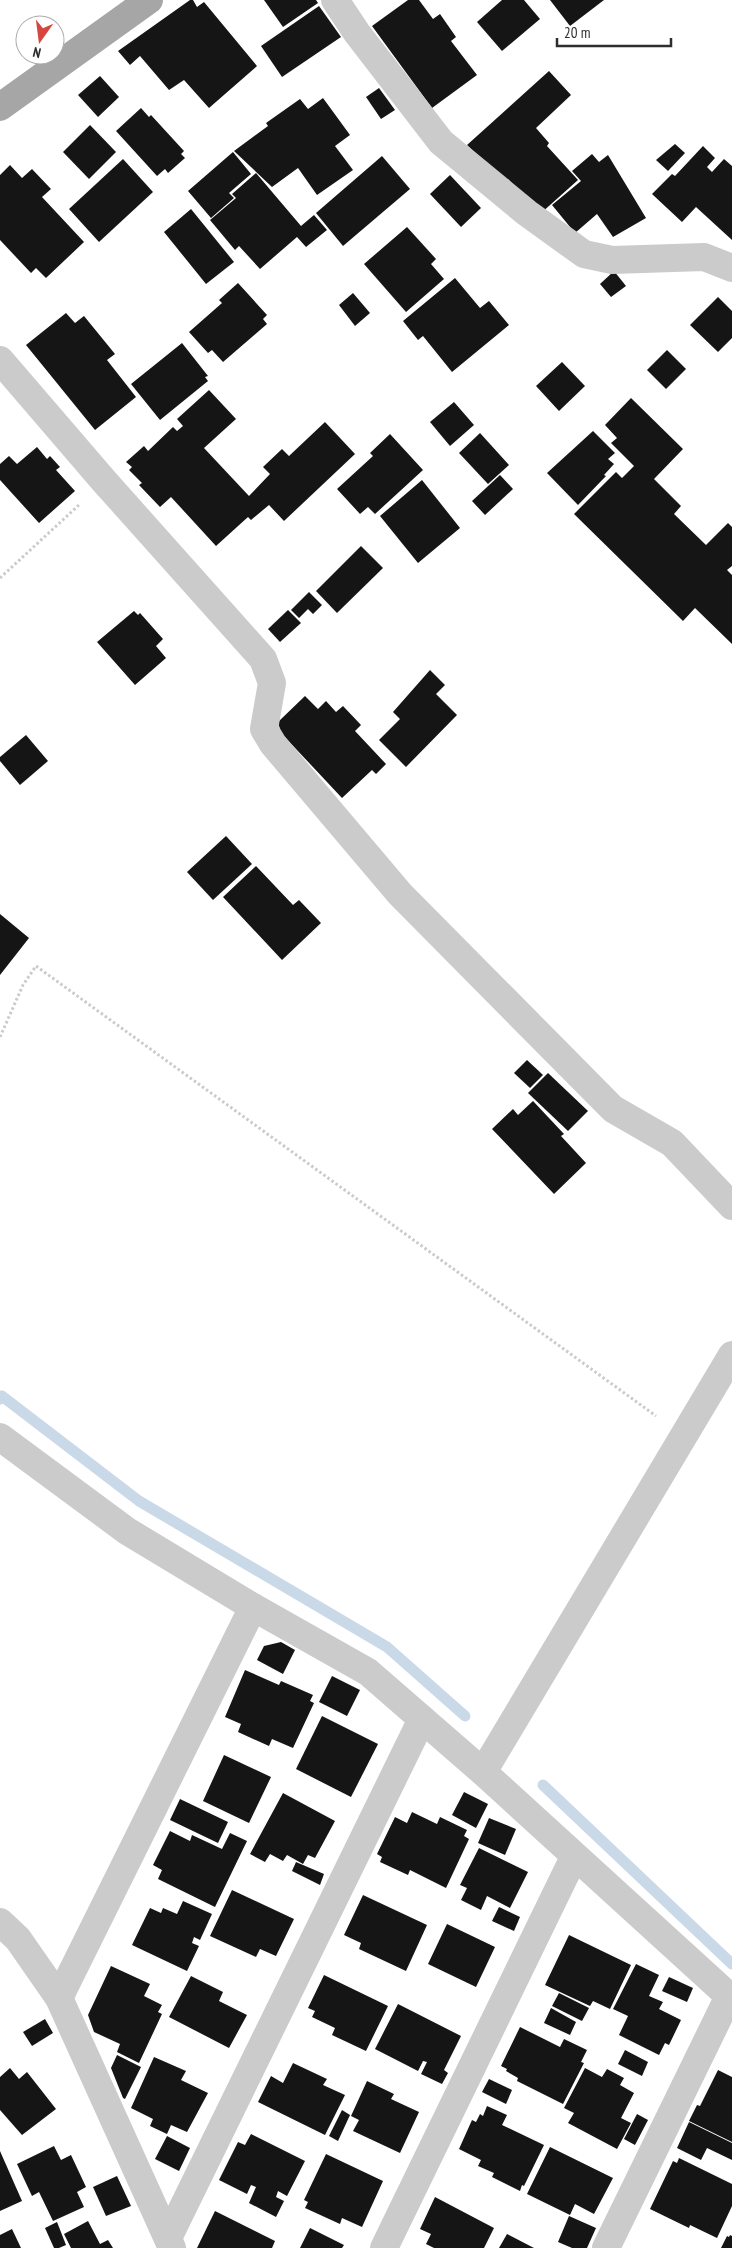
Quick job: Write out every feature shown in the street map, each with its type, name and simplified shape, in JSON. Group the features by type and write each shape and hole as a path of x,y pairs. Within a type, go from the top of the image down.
{"main road":[{"path":"0,107 150,0"}],"street":[{"path":"335,0 356,33 441,142 527,213 584,254 612,260 704,257 732,268"},
{"path":"0,360 104,481 263,659 272,683 264,729 273,744 400,894 613,1109 672,1143 732,1206"},
{"path":"483,1772 685,1437 732,1355"},
{"path":"1,1441 128,1531 253,1607 368,1672 483,1772 574,1857 730,1997 606,2248"},
{"path":"58,1998 253,1607"},
{"path":"170,2243 422,1719"},
{"path":"384,2248 574,1857"},
{"path":"0,1922 18,1939 58,1998 170,2243"}],"path":[{"path":"0,578 104,481"},
{"path":"0,1037 23,985 36,966 685,1437"}],"building":[{"path":"190,0 193,0 197,7 204,2 257,66 209,108 184,80 169,90 140,56 130,65 118,51"},
{"path":"264,0 316,0 318,3 283,27"},
{"path":"408,0 419,0 433,19 440,14 456,37 451,41 477,75 432,108 372,26"},
{"path":"502,0 524,0 540,19 502,51 477,22"},
{"path":"550,0 604,0 570,26"},
{"path":"319,6 341,37 282,77 261,46"},
{"path":"549,71 571,95 536,128 549,143 547,146 578,180 540,214 508,179 505,182 467,145"},
{"path":"100,76 119,97 98,117 78,95"},
{"path":"379,88 395,110 381,119 366,97"},
{"path":"323,98 350,135 335,146 353,170 317,195 298,168 272,187 234,151 268,126 266,123 300,99 308,109"},
{"path":"141,108 149,117 151,115 184,151 181,154 185,158 168,173 165,169 157,176 116,131"},
{"path":"90,125 116,152 89,179 63,152"},
{"path":"675,144 685,153 668,171 656,160"},
{"path":"703,146 715,158 707,167 712,172 724,159 732,166 732,240 696,207 682,222 652,194 672,174 675,176"},
{"path":"233,152 251,174 229,193 234,198 211,218 188,191"},
{"path":"592,154 599,162 608,155 646,218 613,237 597,214 575,233 552,205 581,181 572,171"},
{"path":"382,156 410,189 343,246 316,213"},
{"path":"123,159 153,192 99,242 69,209"},
{"path":"10,165 22,178 32,169 51,189 42,197 84,242 46,278 36,268 31,273 0,240 0,175"},
{"path":"256,173 301,226 314,215 327,230 306,247 297,237 260,269 239,246 235,250 210,220 236,198 232,194"},
{"path":"450,175 481,208 461,227 430,194"},
{"path":"191,209 234,262 206,284 164,232"},
{"path":"407,227 436,259 431,264 444,279 406,312 364,264"},
{"path":"614,271 626,286 611,297 600,284"},
{"path":"455,278 480,308 489,301 509,325 452,372 423,336 418,340 403,321"},
{"path":"238,283 267,315 263,319 267,324 223,362 212,350 208,353 189,332 222,303 219,300"},
{"path":"353,293 370,313 355,326 339,305"},
{"path":"718,297 732,311 732,338 718,352 690,325"},
{"path":"66,313 75,323 84,316 115,354 107,360 136,397 95,430 26,345"},
{"path":"182,343 208,376 205,377 208,381 160,420 131,384"},
{"path":"667,350 686,369 666,389 647,370"},
{"path":"562,362 585,386 559,411 536,386"},
{"path":"209,390 236,419 204,448 249,496 270,474 263,467 282,449 289,456 325,422 355,454 284,521 269,505 251,520 248,517 216,546 171,497 160,507 139,485 142,483 129,470 132,467 126,462 144,446 148,451 173,427 177,431 183,426 177,419"},
{"path":"631,398 683,449 654,479 681,506 674,514 706,545 728,523 732,527 732,566 727,570 732,575 732,644 695,608 683,621 574,514 616,472 622,478 634,466 611,443 617,438 605,425"},
{"path":"454,402 474,425 450,446 430,422"},
{"path":"593,431 615,453 608,459 614,464 604,475 606,476 578,505 547,473"},
{"path":"480,433 509,465 488,484 459,453"},
{"path":"390,434 423,470 375,514 368,507 360,514 337,489 373,456 370,453"},
{"path":"37,447 47,459 50,456 60,467 56,470 75,491 39,523 0,480 0,464 9,456 17,464"},
{"path":"500,475 513,489 485,515 472,501"},
{"path":"422,480 460,528 418,563 380,516"},
{"path":"361,546 383,568 337,613 316,591"},
{"path":"309,592 322,605 313,614 308,609 299,618 291,610"},
{"path":"288,610 301,623 280,642 268,629"},
{"path":"134,611 138,615 140,613 163,639 156,646 166,658 135,685 97,642"},
{"path":"430,670 445,685 436,694 457,715 406,767 379,740 400,719 393,712"},
{"path":"305,696 318,709 326,701 336,712 343,706 361,725 355,731 386,764 376,774 372,770 342,798 281,733 278,722"},
{"path":"26,735 48,761 20,785 0,761 0,757"},
{"path":"226,836 252,864 213,900 187,872"},
{"path":"256,866 293,905 299,900 321,923 282,960 223,897"},
{"path":"0,914 29,938 0,975"},
{"path":"527,1060 543,1075 530,1088 514,1073"},
{"path":"548,1073 588,1111 568,1131 528,1093"},
{"path":"533,1101 564,1134 561,1136 586,1163 554,1194 492,1129 513,1109 518,1115"},
{"path":"281,1642 295,1650 283,1674 257,1660 264,1646"},
{"path":"245,1670 279,1685 281,1681 313,1695 310,1701 314,1703 293,1748 272,1739 269,1746 238,1732 241,1724 225,1717"},
{"path":"332,1676 360,1690 347,1716 319,1702"},
{"path":"322,1716 378,1744 351,1797 296,1769"},
{"path":"224,1755 271,1777 249,1823 203,1801"},
{"path":"464,1792 488,1804 476,1828 452,1815"},
{"path":"283,1793 335,1821 315,1858 308,1855 303,1864 287,1855 283,1861 270,1854 265,1862 250,1854"},
{"path":"180,1799 228,1822 218,1843 170,1820"},
{"path":"412,1812 437,1824 440,1817 467,1830 464,1836 469,1839 446,1888 410,1870 408,1875 380,1862 382,1857 377,1854 395,1817 407,1823"},
{"path":"489,1818 516,1829 505,1855 478,1843"},
{"path":"170,1831 190,1841 192,1835 222,1849 230,1833 247,1841 215,1907 158,1879 162,1870 153,1865"},
{"path":"479,1848 528,1872 510,1908 487,1896 481,1910 461,1900 467,1888 460,1885"},
{"path":"296,1862 324,1874 320,1885 292,1871"},
{"path":"232,1890 294,1919 276,1956 260,1949 256,1957 210,1936"},
{"path":"363,1895 427,1925 406,1971 359,1949 361,1943 344,1935"},
{"path":"183,1901 212,1914 200,1940 194,1937 192,1943 199,1946 187,1971 132,1945 150,1908 161,1913 163,1908 177,1914"},
{"path":"499,1907 520,1917 514,1931 492,1921"},
{"path":"447,1924 495,1947 476,1987 428,1964"},
{"path":"569,1935 631,1965 610,2009 593,2001 590,2006 545,1985"},
{"path":"636,1964 659,1975 649,1996 663,2002 659,2009 681,2020 669,2045 665,2043 659,2055 619,2035 628,2016 613,2009"},
{"path":"111,1966 150,1984 144,1996 162,2005 158,2012 162,2014 139,2063 117,2052 120,2044 94,2032 88,2015"},
{"path":"324,1975 388,2006 366,2051 332,2035 335,2028 312,2017 315,2011 308,2008"},
{"path":"191,1976 223,1992 219,2001 247,2015 229,2048 169,2017"},
{"path":"669,1977 693,1988 687,2002 662,1991"},
{"path":"559,1993 589,2008 582,2021 552,2006"},
{"path":"398,2004 461,2036 444,2070 448,2073 442,2084 421,2074 427,2062 423,2061 418,2071 375,2049"},
{"path":"551,2008 576,2022 570,2035 544,2023"},
{"path":"45,2019 53,2033 32,2046 23,2032"},
{"path":"520,2027 560,2047 564,2039 587,2050 581,2062 584,2063 563,2104 517,2081 518,2078 501,2066"},
{"path":"625,2050 648,2062 642,2076 618,2064"},
{"path":"117,2055 141,2067 125,2099 111,2068"},
{"path":"154,2057 186,2071 181,2080 208,2093 187,2132 171,2125 167,2134 150,2126 153,2119 131,2108"},
{"path":"293,2063 327,2079 323,2085 345,2095 325,2135 258,2102 271,2076 283,2083"},
{"path":"10,2068 19,2079 27,2072 56,2109 22,2135 0,2110 0,2077"},
{"path":"585,2068 602,2077 607,2069 624,2078 620,2085 634,2093 621,2118 631,2123 617,2149 568,2123 574,2113 564,2108"},
{"path":"718,2070 732,2077 732,2142 689,2121 697,2105 700,2106"},
{"path":"489,2079 512,2090 506,2104 482,2092"},
{"path":"367,2081 394,2094 391,2099 419,2112 400,2153 353,2131 359,2120 351,2116"},
{"path":"487,2106 507,2115 502,2125 544,2145 520,2191 492,2177 494,2173 478,2166 481,2160 459,2149 472,2120 476,2122 480,2114 483,2116"},
{"path":"342,2110 350,2115 338,2141 329,2136"},
{"path":"637,2114 648,2120 635,2145 624,2139"},
{"path":"689,2122 732,2143 732,2160 707,2148 701,2160 677,2148"},
{"path":"251,2134 305,2161 287,2196 278,2191 276,2197 284,2201 276,2217 249,2203 256,2187 251,2185 247,2194 219,2180 238,2142 245,2145"},
{"path":"167,2136 190,2148 179,2171 155,2159"},
{"path":"54,2146 61,2160 71,2155 86,2187 77,2192 84,2207 53,2221 39,2192 32,2196 17,2164"},
{"path":"550,2147 613,2178 594,2214 575,2204 570,2215 527,2194"},
{"path":"0,2151 22,2201 0,2211"},
{"path":"326,2154 383,2181 362,2227 342,2218 340,2224 305,2208 308,2202 304,2200"},
{"path":"679,2158 732,2184 732,2206 717,2238 690,2225 689,2228 650,2209 673,2161 677,2163"},
{"path":"117,2176 131,2206 106,2216 93,2187"},
{"path":"435,2197 494,2228 484,2248 434,2248 426,2244 431,2234 420,2229"},
{"path":"215,2211 275,2241 272,2248 197,2248"},
{"path":"569,2216 596,2228 587,2248 572,2248 558,2242"},
{"path":"88,2221 100,2244 108,2240 113,2248 71,2248 64,2234"},
{"path":"57,2222 66,2245 54,2248 45,2228"},
{"path":"310,2228 344,2245 342,2248 300,2248"},
{"path":"12,2229 21,2248 0,2248 0,2235"},
{"path":"507,2234 534,2248 499,2248"},
{"path":"730,2235 732,2236 732,2248 721,2248 727,2236 729,2237"}],"waterway":[{"path":"0,1399 2,1396 139,1501 387,1647 465,1716"},
{"path":"543,1785 732,1964"}]}
